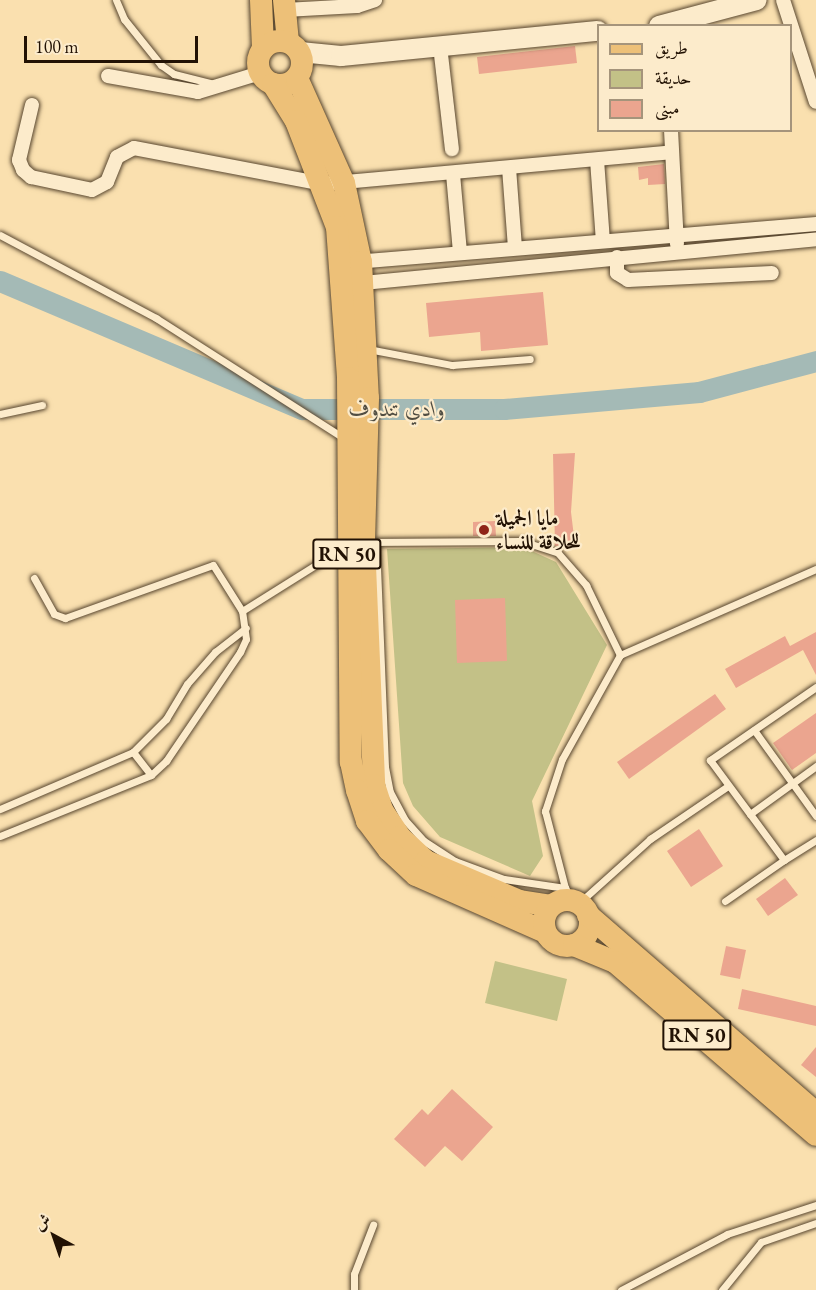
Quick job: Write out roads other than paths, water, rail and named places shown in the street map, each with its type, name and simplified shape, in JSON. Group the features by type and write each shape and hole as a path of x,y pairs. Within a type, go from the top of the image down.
{"main road":[{"path":"261,0 263,48 257,65 267,79 296,60"},
{"path":"669,24 757,0"},
{"name":"RN 50","path":"284,5 296,60 333,183 355,269 366,349 362,543 351,762 367,821 388,850 416,875 545,932"},
{"path":"263,48 296,60 597,31"},
{"name":"RN 50","path":"267,79 333,183"},
{"name":"RN 50","path":"355,269 349,440 362,543 369,757 382,810 400,837 426,861 520,902 571,903 816,1113"},
{"path":"571,903 585,936 574,945 554,942 545,932 544,918 571,903"},
{"name":"RN 50","path":"574,945 615,962 816,1135"}],"street":[{"path":"284,5 357,6 375,0"},
{"path":"783,0 791,24"},
{"path":"792,28 816,102"},
{"path":"440,46 452,149"},
{"path":"108,76 177,92 222,88 267,79"},
{"path":"32,105 19,160 31,177 92,190 106,182 117,157 134,148 333,183 453,174 672,152"},
{"path":"671,132 678,252"},
{"path":"597,160 603,241"},
{"path":"509,168 515,248"},
{"path":"453,174 460,252"},
{"path":"355,269 460,252 816,224"},
{"path":"355,269 617,257 816,239"},
{"path":"617,257 617,273 628,280 772,273"}],"lane":[{"path":"116,0 124,19 161,65 222,88"},
{"path":"0,235 156,318 349,440"},
{"path":"366,349 452,365 530,359"},
{"path":"0,414 42,405"},
{"path":"242,611 362,543 522,541 558,553 586,585 620,655"},
{"path":"0,836 151,775 166,761 240,652 246,628 242,611 213,565 65,618 54,615 34,578"},
{"path":"728,786 650,838 571,903 545,811 562,759 620,655 816,569"},
{"path":"0,808 133,752 166,719 187,684 215,652 246,628"},
{"path":"784,860 710,760 816,687"},
{"path":"754,730 816,816"},
{"path":"133,752 151,775"},
{"path":"750,814 816,766"},
{"path":"725,901 816,840"},
{"path":"621,1290 727,1234 816,1205"},
{"path":"722,1290 761,1242 816,1224"},
{"path":"354,1290 354,1274 374,1225"}],"waterway":[{"name":"وادي تندوف","path":"0,281 302,409 504,409 699,392 816,361"}],"place":[{"name":"مايا الجميلة للحلاقة للنساء","path":"484,530"}]}
